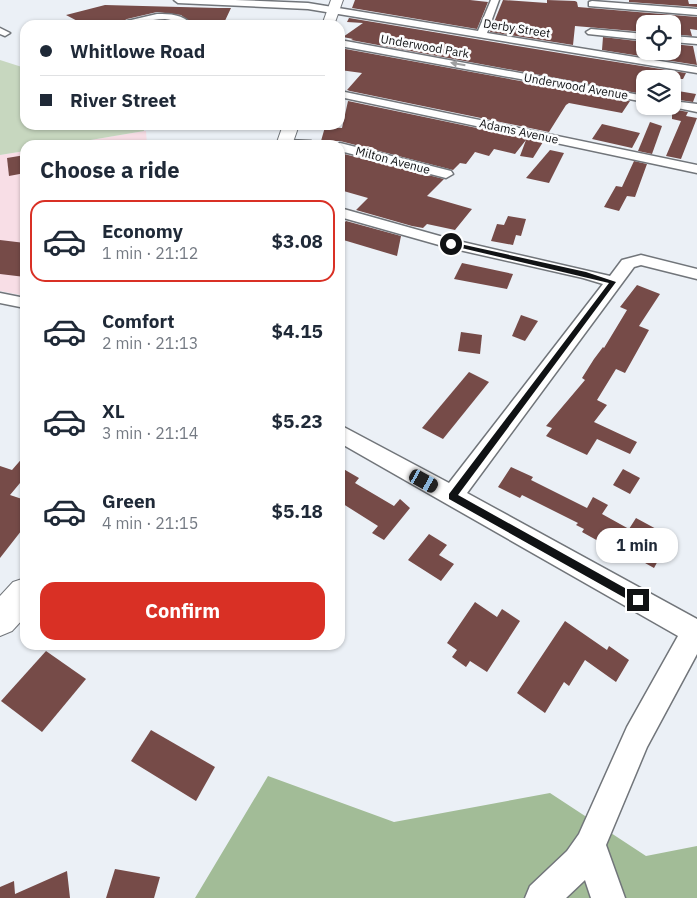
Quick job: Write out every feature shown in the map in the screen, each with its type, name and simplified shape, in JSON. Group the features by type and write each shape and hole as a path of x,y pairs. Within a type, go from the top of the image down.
{"main road":[{"path":"330,20 335,5"},
{"path":"0,620 20,598"}],"street":[{"name":"Derby Street","path":"178,0 335,5 482,34 697,70"},
{"path":"482,34 495,0"},
{"path":"144,20 156,17 186,17 198,2"},
{"path":"591,14 697,12"},
{"path":"591,14 636,33"},
{"path":"588,52 591,14"},
{"path":"681,40 697,41"},
{"name":"Underwood Park","path":"345,44 506,73"},
{"name":"Underwood Avenue","path":"506,73 636,97"},
{"name":"Adams Avenue","path":"345,95 697,169"},
{"path":"681,105 697,108"},
{"name":"Milton Avenue","path":"345,148 446,174"},
{"path":"345,213 451,244 586,274 613,282"},
{"path":"452,496 628,262 636,260 697,274"},
{"path":"0,298 20,303"},
{"path":"345,437 696,632 638,736 590,845 579,863 542,898"},
{"path":"590,845 608,898"}],"shaded area":[{"path":"146,131 147,140 91,140"},
{"path":"20,152 20,295 0,291 0,155"}],"green space":[{"path":"0,60 20,66 20,130 144,130 91,140 20,140 20,152 0,155"},
{"path":"268,776 394,822 550,793 646,856 697,846 697,898 195,898"}],"building":[{"path":"355,0 470,0 488,2 477,29 352,8"},
{"path":"503,0 547,3 547,0 575,1 578,7 673,15 636,15 636,31 575,26 573,45 490,32"},
{"path":"629,0 688,0 689,4 697,4 697,7 629,2"},
{"path":"105,5 231,8 225,20 188,20 181,15 157,12 125,20 76,20 66,15"},
{"path":"681,16 697,17 697,30 690,29 692,36 681,35"},
{"path":"349,18 667,70 636,70 636,93 345,37 363,23 347,22"},
{"path":"603,37 636,41 636,55 602,50"},
{"path":"681,45 693,46 697,65 665,60 681,60"},
{"path":"345,49 630,101 622,113 569,103 549,132 347,90 362,73 345,71"},
{"path":"681,72 686,73 683,79 681,79"},
{"path":"681,92 696,94 693,102 681,100"},
{"path":"348,101 543,142 533,158 520,156 526,140 515,154 494,149 489,156 475,152 466,164 460,163 453,170 345,142 345,140 321,140 324,130 345,130 345,114"},
{"path":"681,111 688,112 686,116 697,118 681,159 666,156 681,121 672,119 672,115 681,115"},
{"path":"650,122 662,126 652,154 638,151"},
{"path":"602,124 640,133 632,148 592,139"},
{"path":"550,150 564,153 549,183 526,178"},
{"path":"345,154 444,179 427,196 472,209 455,230 427,224 423,228 356,210 368,198 345,191"},
{"path":"20,156 20,174 9,176 7,158"},
{"path":"634,161 647,164 635,197 627,196 619,211 604,207 616,186 622,187"},
{"path":"508,216 526,219 521,236 516,235 513,245 491,241 497,224 504,225"},
{"path":"345,222 401,236 397,256 345,240"},
{"path":"0,240 20,242 20,276 0,274"},
{"path":"462,263 513,274 507,289 454,279"},
{"path":"637,285 660,294 639,326 649,330 625,373 616,369 597,400 607,405 594,422 637,442 630,454 597,439 587,455 546,436 552,428 546,426 585,380 582,378 594,359 604,348 627,310 620,307"},
{"path":"521,315 538,321 525,341 512,336"},
{"path":"461,332 482,335 480,354 458,351"},
{"path":"469,372 489,382 443,439 422,428"},
{"path":"20,461 20,483 10,495 20,498 20,532 0,558 0,466 12,470"},
{"path":"511,467 533,477 531,480 587,508 593,497 608,505 602,514 629,529 636,518 671,537 654,568 602,539 600,542 582,532 584,529 576,525 578,523 522,495 520,498 498,487"},
{"path":"623,469 640,478 630,494 613,485"},
{"path":"345,470 359,478 355,483 394,506 400,499 410,508 384,540 372,533 378,526 345,505"},
{"path":"429,534 447,545 439,555 454,564 441,581 408,560"},
{"path":"475,602 497,617 502,609 520,621 487,672 470,661 466,667 452,657 457,650 447,643"},
{"path":"565,621 607,650 609,646 629,660 616,682 585,660 569,686 564,682 545,713 517,693"},
{"path":"46,651 86,679 42,732 1,701"},
{"path":"151,730 215,767 196,801 131,761"},
{"path":"115,869 160,877 154,898 106,898"},
{"path":"67,871 70,898 0,898 0,887 14,881 15,894"}],"route":[{"path":"451,244 586,274 613,282 452,496 638,600"}]}
